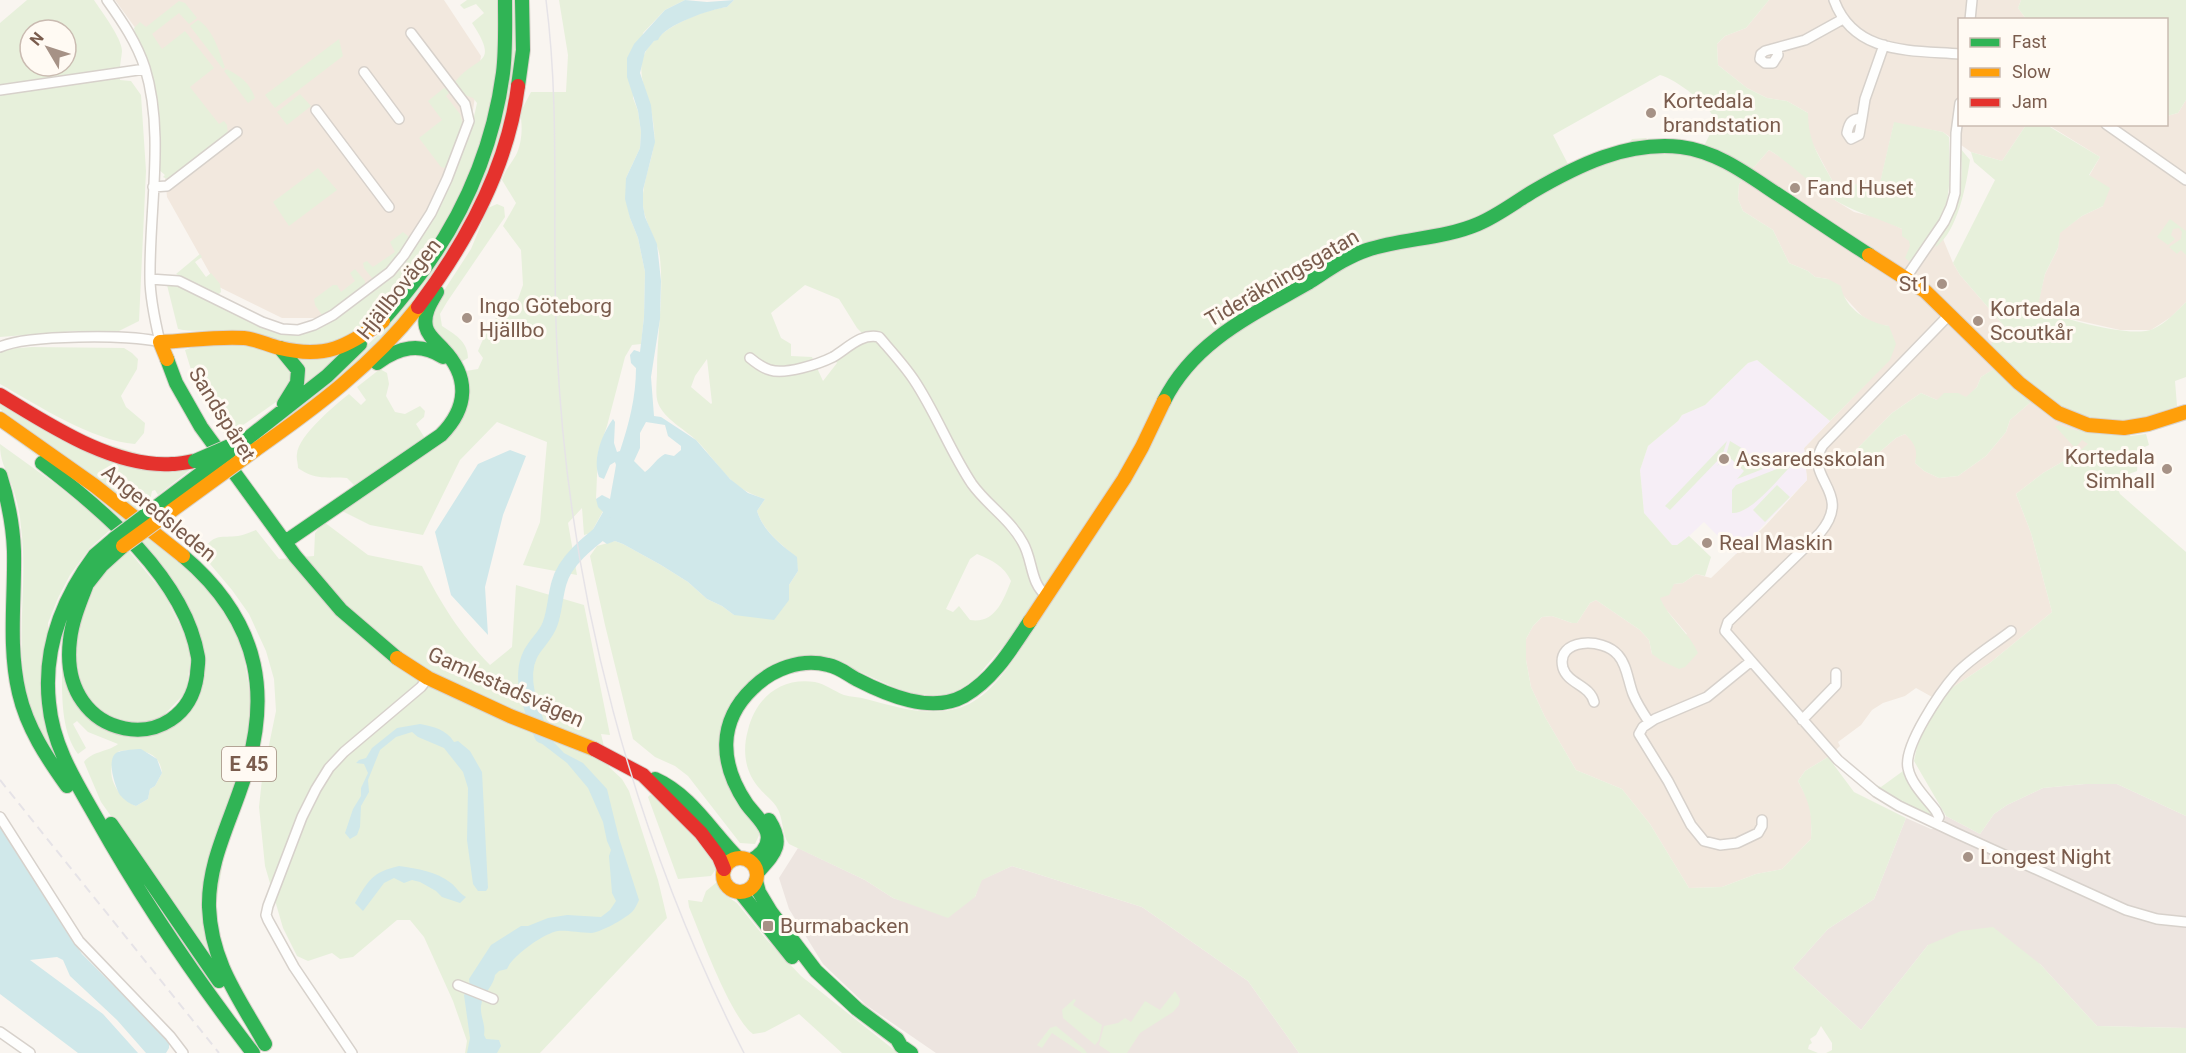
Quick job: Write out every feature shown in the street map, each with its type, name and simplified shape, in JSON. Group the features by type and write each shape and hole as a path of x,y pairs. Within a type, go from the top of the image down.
{"main road":[{"name":"Hjällbovägen","path":"251,444 269,423 327,376 383,321 445,239 477,173 494,121 502,83 506,43 505,0"},
{"name":"Hjällbovägen","path":"251,444 302,417 373,358 408,319 442,274 468,232 501,153 511,121 522,50 522,0"},
{"name":"Tideräkningsgatan","path":"750,868 774,854 778,835 743,787 733,758 734,740 741,717 755,696 770,683 785,675 810,670 849,676 893,694 923,703 943,704 979,686 991,674 1047,596 1136,460 1175,382 1188,364 1217,338 1248,317 1365,251 1433,238 1479,224 1594,159 1627,149 1664,145 1694,149 1714,156 1769,188 1905,279 1914,282 1934,298 2041,404 2069,419 2097,426 2123,428 2150,423 2186,412"},
{"path":"285,542 450,427 458,417 464,395 461,381 448,353 430,335 425,324 433,297 456,262 468,232"},
{"path":"160,342 218,337 245,338 304,352 334,351 355,341 383,321"},
{"name":"Sandspåret","path":"160,342 176,383 201,427 285,542"},
{"path":"302,417 343,392 389,353 405,347 419,347 434,350 451,360"},
{"path":"269,423 290,397 297,383 298,370 280,348"},
{"path":"0,395 71,435 129,460 169,466 195,461 251,444"},
{"name":"Angeredsleden","path":"0,419 126,509 173,546 204,574 221,594 244,633 258,686 258,726 250,761 214,857 209,889 210,920 213,946 224,976 268,1048"},
{"path":"0,434 56,473 115,524 140,551 170,592 192,632 197,649 198,669 196,684 190,699 170,720 146,730 123,729 101,721 83,704 73,682 69,650 73,625 87,584"},
{"path":"121,864 75,783 52,725 48,692 51,649 59,619 75,582 95,555 119,542 251,444"},
{"path":"0,475 9,502 14,531 13,651 15,678 31,728 47,757 250,1049"},
{"path":"119,542 87,584 64,626 57,662 57,702 68,749 78,773 92,796 268,1048"},
{"name":"Gamlestadsvägen","path":"285,542 313,579 341,610 401,661 428,678 526,722 585,745 647,777 658,779 682,797 750,868 761,897 816,971 856,1009 897,1039 906,1050"},
{"name":"Gamlestadsvägen","path":"647,777 653,786 683,812 719,856 724,869 723,878 726,886 741,893 813,980 868,1026 892,1044 906,1050"},
{"path":"724,869 730,862 750,868 751,888 741,893"}],"street":[{"name":"Sandspåret","path":"106,0 127,30 145,69 153,111 150,279 154,318 160,342"},
{"path":"1834,0 1843,19 1860,36 1884,45 1958,54"},
{"path":"1970,18 1972,0"},
{"path":"1777,48 1805,40 1843,19"},
{"path":"150,279 179,281 273,327 298,330 333,315 390,272 432,213 470,121 465,104 411,33"},
{"path":"1862,118 1865,99 1884,45"},
{"path":"0,90 145,69"},
{"path":"364,72 399,119"},
{"path":"315,110 389,207"},
{"path":"1905,279 1944,222 1951,207 1954,193 1958,113"},
{"path":"2109,126 2186,180"},
{"path":"153,187 167,186 237,132"},
{"path":"1949,315 1831,435 1820,450 1819,470 1832,502 1830,520 1820,533 1725,628 1727,634 1838,760 1859,780 1899,806 2126,910 2157,920 2186,922"},
{"path":"750,358 756,364 771,371 789,370 832,357 863,337 871,335 879,337 914,380 952,451 974,485 1024,543 1035,583 1038,589 1047,596"},
{"path":"0,347 34,339 133,338 160,342"},
{"path":"1936,823 1939,817 1936,811 1907,768 1913,742 1931,709 1956,674 2011,631"},
{"path":"1594,702 1590,693 1567,675 1563,667 1564,656 1569,649 1587,642 1607,646 1619,656 1624,664 1634,697 1649,722"},
{"path":"1750,662 1707,698 1649,722 1641,729 1639,736 1701,838 1716,845 1730,845 1758,833 1762,820"},
{"path":"1802,720 1836,685 1836,673"},
{"path":"352,1053 294,967 268,920 267,906 302,817 321,780 344,752 421,687 428,678"},
{"path":"0,817 79,941 170,1036 183,1053"},
{"path":"458,985 493,999"},
{"path":"0,1032 30,1053"}],"shaded area":[{"path":"115,0 444,0 481,56 473,110 429,215 396,264 320,318 282,318 217,286 167,197 155,72 147,44"},
{"path":"1769,0 2021,0 2018,8 2025,18 1958,18 1958,126 2025,126 2002,161 1971,152 1943,132 1894,123 1879,188 1833,182 1811,141 1808,132 1808,113 1787,101 1767,98 1747,88 1718,65 1717,44 1725,36 1746,28"},
{"path":"2186,100 2186,302 2171,317 2151,330 2120,330 2036,311 2045,274 2058,248 2059,233 2082,216 2103,206 2089,176 2100,157 2050,126 2168,126 2168,116 2178,113"},
{"path":"1769,150 1785,160 1830,197 1854,212 1879,218 1902,229 1936,222 1960,275 2005,327 1999,339 1992,340 2004,363 1981,377 1977,387 1966,398 1937,400 1921,393 1892,413 1850,456 1868,462 1896,438 1905,434 1915,443 1918,452 1915,463 1924,471 1939,478 1958,476 1986,456 2006,432 2010,420 2039,395 2083,418 2089,444 2043,473 2016,494 2031,533 2052,612 1991,662 1950,689 1941,702 1916,688 1905,696 1883,703 1872,710 1861,725 1838,742 1840,746 1828,757 1805,771 1798,781 1809,802 1811,839 1782,869 1756,874 1722,887 1689,888 1650,824 1622,789 1576,770 1545,717 1531,687 1526,660 1526,639 1533,626 1542,617 1552,616 1577,623 1590,603 1596,600 1640,630 1649,640 1652,654 1687,634 1659,598 1674,584 1683,583 1696,574 1711,578 1765,526 1807,480 1804,448 1866,384 1889,326 1875,324 1862,316 1828,279 1815,277 1808,271 1789,263 1773,230 1743,211 1738,199 1739,184"},
{"name":"Assaredsskolan","path":"1757,360 1830,421 1804,448 1807,480 1736,554 1704,522 1677,545 1672,545 1644,513 1640,470 1648,446 1682,415 1705,405 1748,363"},
{"path":"2117,784 2186,816 2186,1028 2097,1026 2040,964 1928,945 1861,1030 1793,968 1828,929 1874,899 1906,818 1931,829 1937,829 1946,816 1980,834 1994,814 2007,805 2043,788"},
{"path":"798,848 865,880 893,898 909,903 975,897 981,880 1012,866 1142,907 1248,981 1299,1053 936,1053 866,1005 823,964 789,909 779,878"}],"green space":[{"path":"27,0 94,0 115,32 121,46 120,80 131,81 141,95 146,171 139,321 115,333 76,331 0,337 0,23"},
{"path":"467,0 497,0 499,29 494,88 479,146 469,174 437,235 372,318 348,338 325,346 311,347 286,344 232,331 178,329 167,285 176,284 237,315 271,329 294,333 306,332 319,329 363,299 379,286 401,262 430,220 454,174 464,150 477,103 473,98 465,95 455,82 485,54 480,37 472,23 484,13 476,4 464,9 460,5"},
{"path":"510,0 517,0 516,60 511,96 503,132 491,168 459,236 417,300 393,329 328,389 260,440 258,438 338,373 379,334 406,303 445,249 480,179"},
{"path":"559,0 685,0 665,10 643,33 633,98 638,111 641,132 640,148 626,178 630,218 638,238 645,272 641,344 632,345 625,357 598,452 596,499 603,511 591,533 584,535 582,508 568,523 577,575 523,565 540,522 547,442 497,422 460,460 423,535 370,525 342,511 365,496 347,478 321,477 304,472 298,468 297,457 299,447 310,430 349,394 361,405 366,400 357,387 380,369 387,373 389,384 386,396 395,412 405,414 420,406 425,411 424,417 416,424 428,443 448,429 468,390 466,371 478,369 483,358 478,351 485,336 504,309 518,299 523,285 521,250 503,226 516,203 502,180 520,145 520,113 531,92 566,92 568,55"},
{"path":"734,0 1769,0 1746,28 1725,36 1717,44 1718,65 1747,88 1767,98 1787,101 1808,113 1812,141 1833,182 1879,187 1894,122 1943,132 1949,137 1949,181 1945,207 1934,228 1910,262 1905,258 1910,246 1909,241 1902,236 1902,229 1833,199 1769,150 1739,184 1738,199 1743,211 1773,230 1789,263 1808,271 1815,277 1828,279 1841,286 1847,301 1858,313 1873,322 1889,326 1896,344 1890,360 1830,421 1757,360 1748,363 1705,405 1682,415 1648,446 1640,470 1644,513 1672,545 1677,545 1689,536 1711,557 1705,576 1696,574 1683,583 1674,584 1669,595 1660,598 1668,612 1690,638 1698,653 1685,667 1679,669 1662,661 1652,654 1649,640 1640,630 1596,600 1590,603 1577,623 1552,616 1542,617 1533,626 1526,639 1526,660 1531,687 1545,717 1576,770 1622,789 1650,824 1689,888 1722,887 1756,874 1782,869 1811,839 1809,808 1798,781 1805,771 1828,757 1854,792 1906,818 1874,899 1828,929 1793,968 1861,1030 1928,945 1961,931 1993,927 2040,964 2097,1026 2186,1028 2186,1053 1826,1053 1832,1050 1832,1043 1821,1026 1816,1035 1810,1039 1812,1043 1808,1049 1818,1053 1299,1053 1248,981 1142,907 1012,866 982,880 975,897 948,918 893,898 865,880 789,844 779,810 755,783 746,761 745,746 748,730 763,699 781,687 802,681 819,683 844,695 910,710 932,712 955,709 976,700 986,692 1024,645 1009,639 975,679 954,693 941,696 916,694 898,689 840,663 799,657 771,666 757,676 743,690 724,773 737,802 761,831 755,844 740,843 688,776 675,766 655,757 633,739 590,556 597,546 615,541 623,544 688,582 707,599 734,615 789,600 789,585 798,571 796,557 773,537 760,518 757,511 765,499 746,491 730,479 697,441 665,414 658,403 657,396 661,272 659,251 646,220 643,206 643,190 653,152 654,136 652,113 642,80 642,63 650,46 668,30 704,12 727,7","holes":["1660,75 1692,94 1707,108 1716,122 1703,148 1650,141 1646,138 1632,139 1630,142 1569,166 1553,135","805,285 839,299 864,335 835,357 837,363 823,381 812,357 791,356 791,344 781,338 771,313","707,359 711,404 691,387 695,376","977,554 993,561 1005,571 1011,581 997,610 992,615 979,620 970,620 959,606 953,612 946,609 970,559"]},
{"path":"2021,0 2186,0 2186,100 2178,113 2168,116 2168,18 2025,18 2018,8"},
{"path":"179,1 185,3 197,18 189,24 179,13 152,34 162,49 185,31 214,68 190,87 219,124 224,121 228,135 167,179 158,169 159,142 134,28 140,22 146,27"},
{"path":"198,20 208,29 215,41 225,67 223,69 190,26"},
{"path":"339,39 343,56 275,108 265,95"},
{"path":"227,69 244,80 255,98 248,103 224,71"},
{"path":"444,88 451,91 446,96 460,114 463,125 445,168 441,167 419,138 442,120 428,101"},
{"path":"300,94 311,106 287,125 277,112"},
{"path":"2025,126 2050,126 2100,157 2089,175 2110,188 2103,206 2082,216 2060,233 2058,248 2045,274 2037,310 2095,326 2142,331 2162,324 2186,302 2186,377 2175,381 2177,406 2131,422 2130,436 2146,434 2149,445 2128,452 2128,454 2138,453 2137,471 2126,475 2128,483 2118,474 2114,480 2120,494 2186,552 2186,816 2117,784 2085,784 2043,788 2007,805 1994,814 1980,834 1946,816 1914,761 1927,721 1950,689 1991,662 2052,612 2031,533 2016,494 2043,473 2076,454 2088,444 2082,440 2075,448 2055,426 2060,425 2078,431 2083,418 2053,405 2039,395 2010,420 2006,432 1986,456 1958,476 1939,478 1924,471 1915,463 1915,447 1905,434 1896,438 1868,462 1850,456 1892,413 1921,393 1937,400 1944,393 1958,393 1966,397 1977,387 1981,377 2003,363 1992,349 1992,340 1999,339 2005,327 1960,275 1953,263 1995,180 1974,162 1971,152 2002,161"},
{"path":"1960,148 1970,160 1960,207 1950,230 1936,247 1935,244 1949,221 1958,199 1961,175"},
{"path":"318,168 337,190 289,226 273,202"},
{"path":"497,204 504,207 505,217 440,314 442,326 460,339 466,347 468,358 461,362 431,328 434,306 471,249 488,208"},
{"path":"2170,219 2186,231 2186,255 2181,250 2177,254 2169,247 2181,239 2182,232 2179,228 2173,229 2171,235 2175,239 2168,245 2157,237"},
{"path":"403,232 409,237 409,242 390,267 372,278 363,263 367,261 373,267 395,252 390,242"},
{"path":"200,254 202,257 195,262 206,277 211,273 220,284 221,292 218,295 176,274"},
{"path":"355,269 365,281 365,287 330,313 322,315 314,299 333,285 337,285 341,292 355,281 350,273"},
{"path":"201,344 256,347 276,353 284,360 293,374 289,391 226,437 196,386 185,350"},
{"path":"124,348 132,353 138,359 137,369 121,396 126,407 145,423 144,433 135,444 101,436 84,429 0,384 0,353 6,349"},
{"path":"293,354 339,355 302,387"},
{"path":"0,400 44,425 191,469 158,495 155,490 152,491 150,501 138,510 0,409"},
{"path":"0,429 169,551 220,603 242,645 253,712 237,781 208,950 101,802 84,762 87,758 118,744 88,732 77,721 73,724 86,748 78,754 65,725 62,691 62,669 96,725 179,721 199,636 73,483","holes":["119,751 138,751 156,758 162,773 155,786 150,789 148,799 136,806 125,799 117,789 111,771"]},
{"path":"1727,441 1722,456 1670,510 1665,506"},
{"path":"1730,441 1745,450 1763,469 1737,479 1744,471 1728,456 1717,466 1726,455"},
{"path":"0,444 57,485 111,529 90,548 70,575 48,623 53,750 38,727 29,702 24,677 23,553 19,510 2,460"},
{"path":"1787,465 1790,467 1755,502 1739,512 1732,513 1732,490 1736,485"},
{"path":"1777,485 1790,497 1765,522 1753,510"},
{"path":"324,522 368,555 422,566 452,618 469,642 490,665 512,647 516,585 584,605 610,735 601,734 609,767 622,779 629,791 658,880 667,918 540,1053 465,1053 467,1041 453,1001 424,937 410,920 397,920 353,957 340,959 332,953 308,961 297,956 283,928 265,866 259,807 262,779 276,711 274,679 266,651 249,614 205,558 204,549 215,538 238,536 256,530 279,559 314,556 315,533"},
{"path":"131,549 161,587 192,650 186,692 162,717 133,724 101,713 83,690 74,652 75,637 94,588 108,569"},
{"path":"1903,768 1933,814 1932,818 1883,794 1874,784 1881,787 1903,771"},
{"path":"655,796 699,840 716,865 711,876 678,879 648,797"},
{"path":"717,882 722,893 737,903 766,939 801,976 898,1053 842,1053 799,1014 765,1032 753,1034 744,1025 726,994 689,907 688,900 702,902 706,891"},
{"path":"1175,991 1180,999 1179,1005 1173,1012 1140,1033 1127,1053 1111,1053 1099,1045 1104,1026 1118,1023 1125,1018 1131,1022 1145,1001 1160,1010"},
{"path":"1074,999 1076,1000 1073,1005 1102,1025 1099,1040 1095,1045 1063,1018 1062,1010"},
{"path":"1056,1026 1087,1053 1082,1053 1052,1033 1042,1048 1037,1045 1050,1028"}],"water":[{"path":"685,0 707,2 734,0 727,7 678,23 662,34 645,52 640,73 651,105 655,142 643,190 643,206 645,217 657,244 661,281 660,319 651,377 654,416 661,417 696,440 730,479 748,493 765,499 757,511 760,518 773,537 797,557 798,571 789,585 789,600 774,620 734,615 707,599 688,582 661,565 623,544 615,541 607,544 591,533 603,512 598,507 596,499 602,495 610,499 616,465 615,462 610,465 604,479 599,477 597,455 605,432 613,419 615,422 614,443 617,452 620,451 635,389 636,368 631,363 630,355 634,350 640,352 644,317 645,272 638,238 625,199 626,178 640,148 641,132 638,111 627,77 627,58 634,44 665,10","holes":["646,422 665,425 668,436 681,446 681,450 674,456 665,454 645,472 634,461 640,448 640,433"]},
{"path":"510,450 526,456 503,515 485,587 488,635 451,595 435,532 478,464"},
{"path":"420,724 439,729 454,742 458,741 470,751 482,772 488,888 486,891 478,891 473,884 467,840 468,788 463,772 444,748 412,732 396,737 380,750 368,780 369,792 361,806 360,827 357,835 350,839 345,833 368,773 364,764 356,763 366,758 372,748 397,728"},
{"path":"536,734 547,735 564,753 583,763 607,789 619,838 639,900 628,915 600,930 591,933 558,931 537,940 515,958 507,969 499,971 483,998 481,1010 486,1039 499,1040 501,1046 497,1053 467,1053 470,1038 464,995 470,987 469,979 491,945 521,926 528,926 548,918 567,915 601,917 616,901 612,893 609,856 611,850 603,822 588,788 567,763 541,743"},
{"path":"141,749 157,759 162,773 155,786 150,789 148,799 136,806 120,795 112,772 112,760 118,752"},
{"path":"0,825 82,954 169,1041 166,1053 146,1053 117,1020 70,976 63,960 57,957 30,960 103,1014 138,1053 78,1053 0,994"},
{"path":"399,866 439,876 451,883 466,897 460,903 442,897 420,882 412,880 404,883 394,878 384,883 363,911 355,903 372,878 383,871"}],"waterway":[{"path":"542,736 526,686 530,655 550,624 562,574 573,558 611,525"}],"tram line":[{"path":"546,0 553,87 557,348 564,440 575,531 592,621 613,711 639,799 670,885 705,970 744,1053"}],"railway":[{"path":"0,780 219,1053"}],"traffic: fast":[{"path":"377,326 434,254 474,181 492,128 503,73 505,0"},
{"path":"518,86 523,50 522,0"},
{"path":"1164,401 1191,362 1208,346 1246,319 1344,260 1381,246 1451,233 1478,224 1567,173 1622,151 1661,146 1681,147 1710,154 1749,175 1869,255"},
{"path":"285,542 441,435 450,425 461,403 461,381 452,360 426,327 427,313 437,292"},
{"path":"248,438 327,376 360,344"},
{"path":"280,348 298,370 297,383 284,404"},
{"path":"377,363 393,353 410,348 426,349 443,357"},
{"path":"167,359 176,383 201,427 295,556 341,610 397,658"},
{"path":"195,461 248,438"},
{"path":"115,538 229,452"},
{"path":"42,463 90,502 138,548 159,573 177,600 190,628 198,662 197,675 188,702 171,720 149,729 124,728 102,719 83,702 71,675 70,640 74,619 87,584"},
{"path":"0,475 10,513 13,541 13,640 19,693 32,730 67,786"},
{"path":"95,555 115,538"},
{"path":"87,584 102,565 123,546"},
{"path":"95,555 73,589 52,643 48,683 51,719 55,734 74,778 133,880 211,997 253,1053"},
{"path":"183,556 210,582 230,608 245,636 254,664 257,694 256,726 250,759 215,863 209,892 209,907 211,927 221,962 236,995 265,1044"},
{"path":"750,861 764,850 768,842 767,832 737,788 727,758 726,744 733,715 741,701 761,681 769,675 797,664 818,663 836,667 868,685 895,696 924,703 951,701 964,696 993,672 1030,621"},
{"path":"655,779 668,786 690,804 738,858"},
{"path":"757,873 768,860 777,843 769,820"},
{"path":"111,824 219,981"},
{"path":"756,881 759,892 771,912 816,971 857,1009 897,1039 901,1046 911,1053"},
{"path":"741,893 792,957"}],"traffic: slow":[{"path":"1869,255 1925,291 2019,383 2058,413 2088,425 2124,428 2148,424 2186,412"},
{"path":"255,450 321,402 362,367 401,328 418,307"},
{"path":"167,359 160,342 212,338 244,338 296,351 323,351 346,344 383,321"},
{"path":"1030,621 1124,479 1164,401"},
{"path":"0,419 95,486 183,556"},
{"path":"123,546 255,450"},
{"path":"397,658 428,678 510,716 594,749"},
{"path":"740,858 752,863 757,875 752,887 740,892 728,887 723,875 728,863 740,858"}],"traffic: jam":[{"path":"418,307 468,230 495,175 513,116 518,86"},
{"path":"0,395 60,431 104,452 150,463 175,464 195,461"},
{"path":"594,749 643,775 701,833 719,857 724,869"}],"place":[{"name":"Kortedala brandstation","path":"1651,113"},
{"name":"Fand Huset","path":"1795,188"},
{"name":"St1","path":"1942,284"},
{"name":"Ingo Göteborg Hjällbo","path":"467,318"},
{"name":"Kortedala Scoutkår","path":"1978,321"},
{"name":"Assaredsskolan","path":"1724,459"},
{"name":"Kortedala Simhall","path":"2167,469"},
{"name":"Real Maskin","path":"1707,543"},
{"name":"Longest Night","path":"1968,857"},
{"name":"Burmabacken","path":"768,926"}]}
